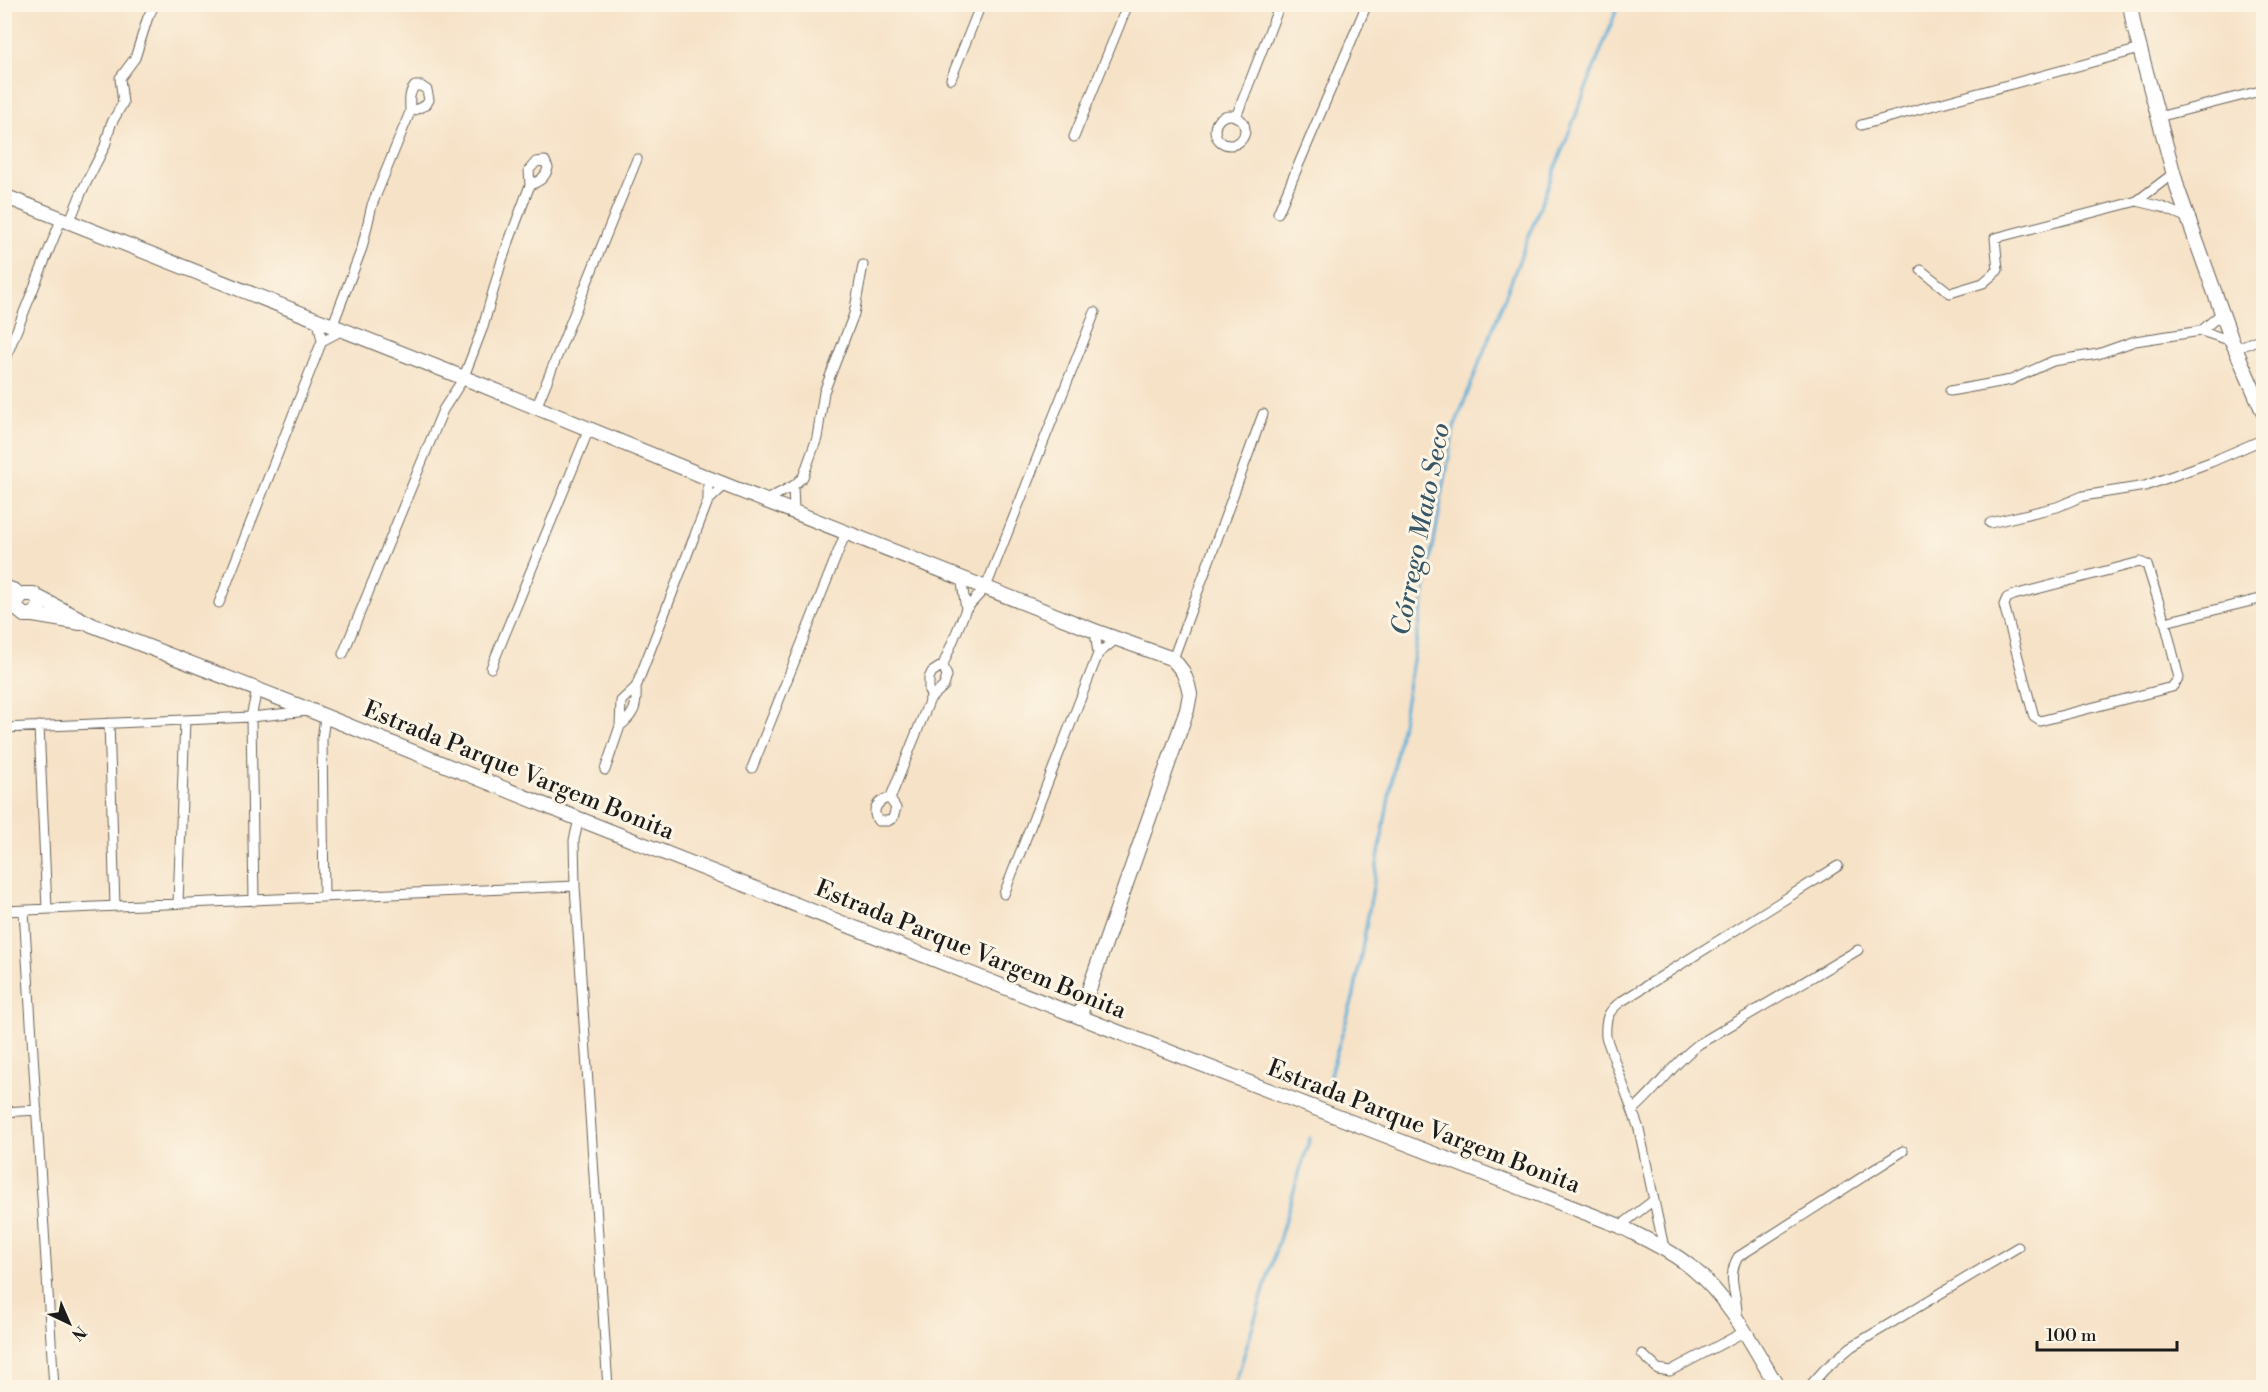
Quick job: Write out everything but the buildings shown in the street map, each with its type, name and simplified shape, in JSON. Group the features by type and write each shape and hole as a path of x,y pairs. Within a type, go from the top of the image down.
{"street":[{"path":"4,362 65,221 105,146 111,124 123,103 120,78 135,58 148,17 155,4"},
{"path":"951,80 981,4"},
{"path":"1074,137 1128,4"},
{"path":"1236,117 1280,4"},
{"path":"1278,213 1367,4"},
{"path":"2130,4 2158,117 2188,218 2234,345 2264,414"},
{"path":"1860,125 2140,50"},
{"path":"2158,117 2264,90"},
{"path":"219,603 322,341 337,329 362,248 372,206 410,112"},
{"path":"536,408 638,159"},
{"path":"1921,270 1950,293 1983,283 1998,270 1995,238 2138,201 2174,173"},
{"path":"343,654 443,410 462,379 483,327 502,260 530,185"},
{"path":"4,196 708,478 794,510 1095,631 1173,659 1183,672 1188,686 1190,694 1187,710 1080,1015"},
{"path":"2138,201 2162,207 2188,218"},
{"path":"766,500 793,486 803,477 817,438 824,392 854,314 863,265"},
{"path":"890,799 932,696 941,691 946,681 943,665 966,609 986,587 1095,312"},
{"path":"2201,331 2222,313"},
{"path":"318,321 322,341"},
{"path":"1950,391 2011,380 2053,361 2098,354 2135,341 2201,331 2234,345 2264,337"},
{"path":"1173,659 1263,414"},
{"path":"491,668 589,429"},
{"path":"1990,523 2058,507 2083,496 2145,486 2211,462 2264,439"},
{"path":"620,726 634,712 637,702 636,687 708,501 708,478"},
{"path":"708,501 726,484"},
{"path":"793,486 794,510"},
{"path":"752,768 846,532"},
{"path":"2140,562 2147,565 2165,622 2179,678 2175,685 2040,721 2034,717 2004,605 2007,598 2014,595 2140,562"},
{"path":"960,577 966,609"},
{"path":"4,587 15,591 14,605"},
{"path":"14,605 30,593 37,597 39,608 33,615"},
{"name":"Estrada Parque Vargem Bonita","path":"37,597 92,625 579,819 1620,1226 1664,1248 1702,1277 1720,1296 1741,1326 1778,1388"},
{"path":"2165,622 2264,598"},
{"name":"Estrada Parque Vargem Bonita","path":"14,605 24,615 92,625"},
{"path":"1095,631 1098,654"},
{"path":"1004,894 1098,654 1116,639"},
{"path":"932,696 928,684 929,678 932,672 943,665"},
{"path":"605,770 620,726 621,700 636,687"},
{"path":"254,901 251,717 257,690"},
{"path":"4,728 251,717 312,711"},
{"path":"324,897 322,740 325,717"},
{"path":"178,903 185,720"},
{"path":"109,723 115,906"},
{"path":"39,726 47,909"},
{"path":"579,819 574,840 575,886 608,1388"},
{"path":"1664,1248 1645,1152 1633,1110 1621,1083 1606,1037 1605,1024 1610,1010 1838,866"},
{"path":"4,911 575,886"},
{"path":"24,911 54,1388"},
{"path":"1633,1110 1698,1044 1858,950"},
{"path":"4,1112 37,1110"},
{"path":"1642,1354 1659,1369 1670,1371 1741,1326 1731,1272 1738,1257 1903,1151"},
{"path":"1620,1226 1654,1200"},
{"path":"1808,1388 1825,1368 1851,1347 2018,1247"}],"waterway":[{"name":"Córrego Mato Seco","path":"1328,1081 1354,995 1454,428 1619,4"},
{"name":"Córrego Mato Seco","path":"1234,1388 1310,1138"}]}
